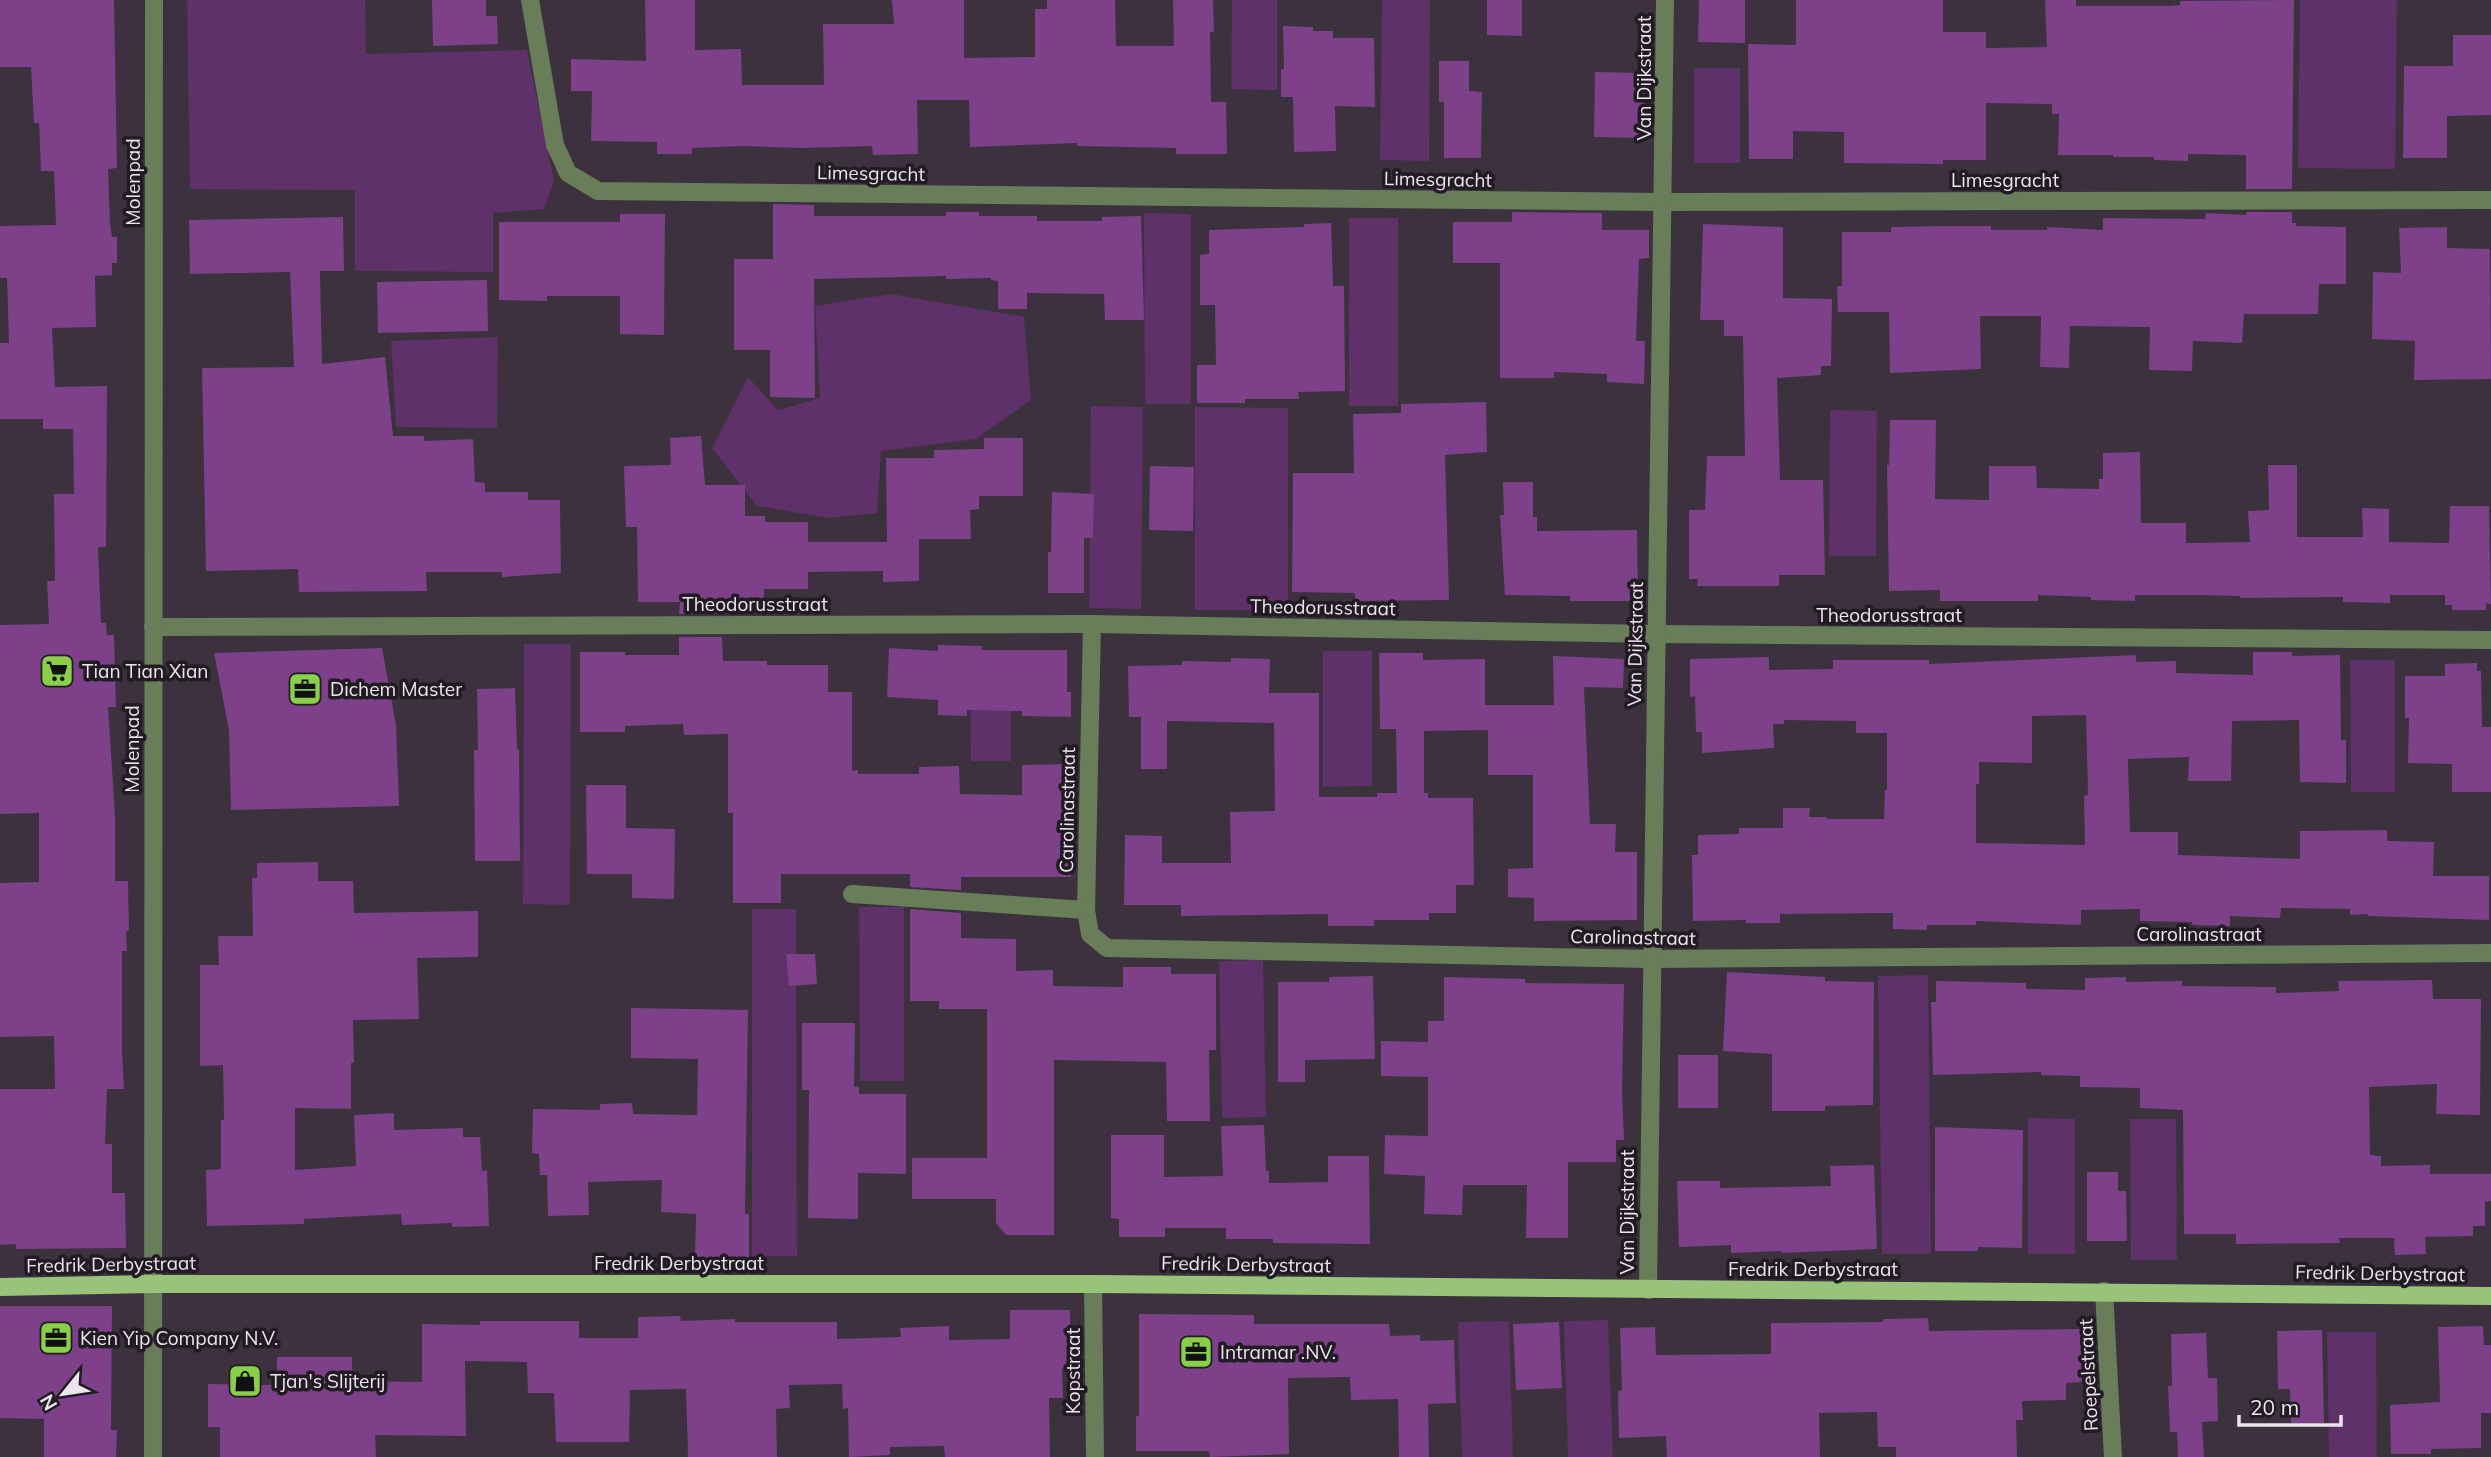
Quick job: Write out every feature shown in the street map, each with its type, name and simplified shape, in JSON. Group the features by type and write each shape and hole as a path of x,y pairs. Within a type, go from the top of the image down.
{"main road":[{"name":"Fredrik Derbystraat","path":"0,1287 152,1284 1094,1284 2491,1296"}],"street":[{"name":"Molenpad","path":"153,1457 154,0"},
{"name":"Limesgracht","path":"530,0 555,145 568,173 598,191 1664,202 2491,200"},
{"name":"Van Dijkstraat","path":"1648,1290 1650,959 1664,202 1665,0"},
{"name":"Theodorusstraat","path":"153,627 1092,624 1656,634 2491,640"},
{"name":"Carolinastraat","path":"1092,624 1086,909 1090,934 1107,948 1650,959 2491,953"},
{"path":"852,894 1086,909"},
{"name":"Kopstraat","path":"1094,1284 1095,1457"},
{"name":"Roepelstraat","path":"2104,1291 2113,1457"}],"shaded area":[{"path":"187,0 365,0 366,54 527,50 554,181 544,209 493,213 493,272 355,271 355,190 190,189"},
{"path":"1232,0 1277,0 1277,90 1231,89"},
{"path":"1382,0 1430,0 1429,161 1380,160"},
{"path":"2300,0 2397,0 2395,169 2298,168"},
{"path":"1694,68 1740,68 1740,163 1694,163"},
{"path":"1144,213 1191,214 1191,404 1145,404"},
{"path":"1349,218 1398,218 1398,406 1349,406"},
{"path":"891,294 1024,317 1031,400 976,439 881,451 877,513 829,518 757,506 712,448 748,377 778,410 820,398 815,306"},
{"path":"498,337 497,428 396,427 391,341"},
{"path":"1091,406 1143,407 1141,609 1089,608"},
{"path":"1195,407 1288,408 1288,610 1195,610"},
{"path":"1830,410 1877,411 1876,556 1829,556"},
{"path":"524,644 571,644 570,905 523,904"},
{"path":"1323,651 1372,651 1372,786 1323,787"},
{"path":"970,652 1011,652 1011,761 971,761"},
{"path":"2350,660 2395,660 2395,792 2351,792"},
{"path":"859,907 904,907 904,1081 860,1081"},
{"path":"752,909 796,909 797,1256 752,1256"},
{"path":"1263,960 1266,1117 1222,1118 1219,961"},
{"path":"1928,975 1931,1254 1882,1254 1878,976"},
{"path":"2028,1118 2075,1119 2075,1254 2028,1254"},
{"path":"2130,1119 2176,1119 2177,1260 2131,1260"},
{"path":"1608,1320 1613,1457 1568,1457 1564,1321"},
{"path":"1509,1321 1513,1457 1462,1457 1458,1322"},
{"path":"2327,1332 2376,1332 2377,1457 2329,1457"}],"building":[{"path":"0,0 114,0 117,168 108,169 110,224 112,237 117,237 117,263 112,263 112,275 95,276 96,327 52,328 55,387 107,386 106,547 98,547 101,623 106,623 107,635 114,635 116,707 108,707 115,816 115,881 128,881 129,931 126,931 127,951 122,951 124,1089 107,1089 105,1144 112,1144 112,1193 125,1193 126,1248 16,1249 16,1244 0,1245 0,1089 55,1089 54,1036 0,1037 0,883 39,882 39,813 0,814 0,625 49,624 47,581 55,581 54,494 74,494 73,429 43,429 43,419 0,419 0,343 9,343 7,278 0,278 0,226 56,225 54,171 41,171 39,123 34,123 31,67 0,67"},
{"path":"432,0 486,0 486,16 497,16 498,44 433,46"},
{"path":"645,0 695,0 695,50 741,49 742,85 824,85 823,24 894,24 892,0 964,0 964,58 1035,57 1035,9 1047,9 1047,0 1115,0 1116,46 1174,46 1173,0 1213,0 1214,32 1210,32 1211,102 1226,102 1227,154 1176,154 1176,148 1077,146 1077,143 970,147 969,100 917,100 918,154 873,155 872,146 743,146 692,148 692,154 657,154 657,142 591,141 592,91 571,91 571,59 646,61"},
{"path":"1487,0 1522,0 1522,36 1487,35"},
{"path":"1699,0 1745,0 1745,43 1698,42"},
{"path":"1796,0 1943,0 1943,32 1986,32 1986,48 2047,47 2045,0 2076,0 2076,6 2170,6 2180,5 2180,1 2294,0 2292,189 2246,189 2246,155 2188,154 2188,161 2113,155 2058,155 2059,114 2052,114 2052,104 1986,103 1986,160 1943,160 1943,164 1844,163 1844,132 1793,131 1793,159 1749,159 1748,44 1796,45"},
{"path":"1283,26 1333,31 1333,38 1374,38 1375,107 1335,106 1336,151 1294,152 1293,97 1281,97 1281,69 1284,69"},
{"path":"2453,35 2491,35 2491,115 2447,116 2447,158 2403,158 2404,66 2453,66"},
{"path":"1439,61 1469,61 1469,91 1482,92 1481,158 1444,158 1444,102 1439,102"},
{"path":"1595,72 1644,73 1644,138 1594,137"},
{"path":"773,204 814,205 814,216 946,216 946,212 979,212 979,216 1037,216 1037,221 1102,221 1102,217 1141,216 1144,320 1105,320 1104,294 1027,293 1027,309 998,309 998,281 991,278 946,279 946,276 814,279 815,398 770,397 770,350 734,350 734,259 773,259"},
{"path":"1512,212 1602,213 1602,230 1649,230 1649,258 1639,259 1636,341 1645,341 1644,384 1607,382 1607,374 1554,372 1554,378 1500,378 1500,263 1453,263 1453,222 1512,222"},
{"path":"2246,212 2292,212 2292,223 2296,223 2296,226 2346,227 2346,284 2319,284 2318,314 2244,314 2242,343 2193,341 2192,371 2149,370 2150,327 2070,326 2069,368 2040,367 2041,316 1980,316 1981,369 1890,373 1889,312 1838,312 1837,286 1842,286 1842,232 1891,232 1891,227 1945,226 1991,226 1991,230 2047,230 2047,227 2103,230 2103,218 2205,219 2206,213 2246,215"},
{"path":"620,214 665,214 664,335 620,334 620,296 547,296 547,301 499,300 499,222 620,222"},
{"path":"343,217 344,271 320,271 322,364 385,357 393,436 424,436 424,441 473,439 475,482 485,483 485,492 528,492 528,500 560,500 561,573 502,577 502,572 426,572 427,591 299,592 298,569 206,571 202,368 294,367 290,272 190,274 189,220"},
{"path":"1331,223 1333,286 1344,286 1345,391 1298,392 1299,399 1245,399 1245,403 1197,403 1197,365 1216,365 1215,305 1200,305 1200,255 1209,254 1209,230 1304,227 1304,224"},
{"path":"1703,224 1783,227 1783,298 1832,299 1831,366 1821,366 1821,375 1777,378 1780,480 1823,480 1825,575 1779,575 1779,586 1697,586 1698,579 1689,579 1689,510 1705,510 1707,456 1745,456 1743,336 1724,336 1724,320 1700,320"},
{"path":"2447,227 2447,248 2490,249 2491,379 2414,380 2415,341 2372,339 2373,272 2401,273 2399,228"},
{"path":"487,280 488,331 378,333 377,282"},
{"path":"1486,402 1487,452 1445,455 1449,600 1355,601 1355,593 1292,592 1293,473 1354,473 1353,414 1401,413 1401,404"},
{"path":"1890,420 1936,420 1935,499 1989,500 1989,466 2036,466 2037,488 2099,489 2099,479 2103,479 2103,453 2140,452 2141,523 2186,523 2186,543 2250,542 2248,511 2269,510 2268,465 2297,465 2297,537 2363,537 2362,508 2389,509 2389,542 2449,543 2450,506 2489,506 2491,604 2486,603 2486,610 2452,610 2452,605 2445,605 2445,595 2390,595 2390,603 2343,602 2343,597 2240,598 2197,595 2135,595 2135,601 2038,595 2038,601 1940,601 1940,590 1889,591 1887,465"},
{"path":"701,436 705,485 745,485 745,516 765,516 765,522 808,522 808,542 887,542 886,458 934,458 934,450 984,449 984,438 1023,438 1023,496 979,496 979,509 970,510 971,539 919,539 919,581 883,582 883,571 808,572 808,589 764,589 764,601 725,600 722,614 679,614 680,602 638,602 637,527 626,527 624,466 671,465 670,438"},
{"path":"1150,466 1194,467 1193,531 1149,530"},
{"path":"1503,482 1533,482 1533,517 1537,517 1537,531 1637,530 1638,601 1570,601 1570,596 1505,595 1500,515 1504,515"},
{"path":"1052,492 1094,494 1093,538 1084,538 1084,593 1048,593"},
{"path":"679,637 722,637 723,661 767,661 767,665 828,665 828,692 852,692 852,771 858,770 858,774 919,774 919,767 959,766 960,794 1022,795 1022,765 1071,764 1071,877 961,877 961,890 910,887 910,874 781,874 781,903 733,903 733,813 728,813 728,734 684,735 683,724 625,726 625,732 580,732 580,652 679,655"},
{"path":"938,645 982,646 982,650 1067,650 1067,692 1071,692 1071,717 1022,716 1022,711 967,710 967,716 938,715 938,700 887,697 889,648 938,651"},
{"path":"382,648 396,725 399,806 231,810 229,730 214,653"},
{"path":"2253,652 2292,652 2292,656 2340,655 2341,740 2346,740 2346,783 2300,782 2299,720 2232,721 2231,781 2188,781 2189,757 2128,759 2130,832 2178,832 2178,855 2300,859 2300,831 2387,830 2387,841 2434,842 2433,876 2489,876 2489,920 2350,915 2350,909 2281,908 2280,918 2230,916 2230,926 2140,921 2140,909 2081,910 2081,925 1976,921 1976,925 1927,925 1927,930 1893,929 1893,913 1780,914 1780,923 1746,923 1746,920 1693,921 1692,855 1698,855 1698,835 1739,834 1739,828 1783,828 1783,808 1810,808 1809,817 1827,819 1884,819 1887,733 1856,733 1856,721 1784,720 1784,724 1773,724 1774,748 1702,753 1702,732 1696,732 1695,696 1690,697 1690,659 1769,657 1769,670 1833,669 1833,660 1929,660 1929,664 2136,655 2136,662 2176,661 2176,673 2253,675","holes":["2086,715 2088,795 2084,796 2085,845 1976,843 1976,784 1979,784 1979,762 2032,763 2032,716"]},
{"path":"1379,653 1423,653 1423,660 1485,659 1485,705 1554,705 1553,656 1624,659 1623,688 1584,687 1590,824 1616,824 1615,852 1637,852 1637,920 1534,921 1534,898 1508,897 1508,869 1533,868 1533,775 1488,775 1488,730 1424,731 1424,793 1428,793 1428,798 1473,798 1474,885 1456,885 1456,913 1429,913 1429,920 1374,920 1374,926 1328,926 1328,914 1181,916 1181,905 1124,905 1125,835 1162,836 1162,863 1231,863 1230,812 1275,811 1274,723 1167,721 1167,769 1141,769 1141,717 1129,717 1128,666 1182,665 1182,661 1231,662 1231,658 1270,659 1269,693 1319,693 1319,797 1377,797 1377,793 1397,793 1396,729 1380,729"},
{"path":"2477,663 2477,671 2481,671 2482,727 2491,727 2491,792 2452,792 2452,764 2408,763 2409,718 2405,718 2405,676 2445,676 2445,664"},
{"path":"515,688 519,749 520,861 475,861 474,750 478,750 477,689"},
{"path":"586,785 626,785 626,828 675,829 674,899 632,898 632,874 587,874"},
{"path":"318,862 318,881 353,881 354,913 478,911 478,957 417,958 419,1019 353,1020 351,1109 295,1108 295,1170 356,1166 354,1115 394,1113 394,1130 463,1128 463,1137 480,1137 482,1171 487,1170 489,1226 452,1227 452,1223 402,1225 401,1214 304,1219 304,1224 207,1226 206,1170 221,1169 223,1065 200,1066 200,965 219,965 218,936 253,936 252,878 257,878 257,863"},
{"path":"910,909 961,913 961,938 1016,939 1016,971 1053,970 1053,986 1123,987 1123,967 1171,967 1171,974 1216,974 1216,1050 1209,1050 1210,1121 1167,1121 1166,1062 1054,1060 1054,1235 1006,1235 996,1223 996,1199 912,1199 912,1158 987,1158 987,1009 939,1009 939,1001 910,1001"},
{"path":"786,954 815,954 817,984 789,986"},
{"path":"1727,972 1825,977 1825,981 1874,982 1873,1105 1825,1106 1825,1111 1772,1111 1772,1054 1723,1051"},
{"path":"1373,976 1375,1059 1305,1060 1305,1082 1278,1082 1278,982 1329,982 1329,977"},
{"path":"1444,977 1525,979 1525,983 1624,984 1624,1140 1616,1140 1616,1162 1568,1162 1568,1238 1526,1238 1527,1185 1463,1185 1462,1215 1424,1214 1425,1176 1384,1174 1385,1135 1428,1136 1428,1077 1381,1076 1381,1041 1428,1042 1428,1021 1444,1021"},
{"path":"2126,977 2126,982 2182,981 2182,986 2276,987 2276,993 2339,991 2338,981 2432,980 2433,999 2481,999 2480,1115 2436,1114 2437,1084 2369,1087 2370,1155 2381,1156 2381,1166 2430,1165 2430,1174 2491,1174 2491,1201 2485,1202 2485,1226 2473,1226 2473,1236 2425,1237 2426,1254 2395,1255 2394,1238 2339,1238 2340,1243 2236,1244 2236,1234 2184,1234 2183,1110 2140,1108 2140,1088 2080,1087 2080,1076 2041,1075 2041,1072 1933,1075 1931,1002 1936,1002 1936,981 2026,983 2026,989 2085,990 2085,978"},
{"path":"631,1008 748,1010 745,1214 749,1214 749,1259 695,1258 696,1214 661,1212 662,1180 588,1182 589,1215 548,1216 547,1175 540,1175 539,1154 532,1153 533,1109 600,1110 600,1104 632,1103 633,1114 697,1115 698,1059 631,1058"},
{"path":"802,1023 855,1023 854,1087 859,1087 859,1094 906,1094 906,1174 858,1173 858,1219 808,1218 809,1090 802,1090"},
{"path":"1678,1055 1718,1055 1718,1108 1678,1108"},
{"path":"1264,1125 1269,1183 1328,1182 1328,1156 1369,1156 1370,1244 1273,1243 1273,1239 1226,1239 1226,1228 1165,1228 1165,1237 1119,1237 1119,1219 1111,1218 1111,1135 1164,1135 1164,1177 1223,1176 1221,1126"},
{"path":"1935,1127 2023,1130 2022,1248 1978,1247 1978,1251 1935,1251"},
{"path":"1874,1165 1877,1249 1731,1253 1731,1245 1679,1247 1677,1181 1720,1181 1720,1188 1831,1186 1830,1166"},
{"path":"2087,1172 2118,1172 2118,1191 2126,1191 2127,1241 2087,1241"},
{"path":"0,1306 112,1306 111,1430 117,1430 116,1457 44,1457 44,1419 0,1418"},
{"path":"1010,1310 1070,1310 1070,1368 1062,1368 1063,1398 1049,1398 1050,1457 945,1457 944,1446 890,1447 890,1455 849,1457 848,1408 843,1409 842,1384 789,1385 790,1408 776,1409 777,1457 688,1457 686,1389 630,1390 629,1442 556,1442 554,1393 528,1393 527,1362 465,1361 466,1436 375,1435 376,1457 220,1457 220,1427 208,1427 208,1384 277,1385 277,1357 352,1357 352,1381 422,1382 422,1324 480,1325 480,1321 579,1321 579,1338 638,1338 638,1317 680,1316 681,1321 735,1319 735,1322 837,1322 837,1339 901,1337 900,1328 949,1326 949,1340 1010,1339"},
{"path":"1139,1314 1254,1315 1254,1324 1389,1324 1390,1336 1420,1335 1420,1341 1454,1340 1456,1403 1428,1404 1429,1457 1399,1457 1398,1399 1351,1400 1350,1377 1288,1378 1289,1454 1210,1457 1209,1451 1136,1451 1136,1416 1139,1416"},
{"path":"1928,1318 1929,1331 2081,1329 2082,1382 2066,1383 2066,1400 2022,1401 2023,1420 2016,1420 2017,1457 1896,1457 1896,1447 1878,1447 1877,1412 1819,1413 1820,1457 1667,1457 1666,1436 1619,1438 1618,1391 1622,1390 1620,1328 1655,1327 1656,1355 1771,1354 1771,1323 1883,1322 1883,1319"},
{"path":"1559,1322 1562,1388 1516,1390 1513,1324"},
{"path":"2483,1326 2484,1345 2491,1345 2491,1413 2481,1413 2481,1448 2431,1449 2431,1454 2391,1454 2390,1405 2440,1402 2438,1327"},
{"path":"2322,1330 2324,1423 2291,1423 2290,1389 2278,1389 2277,1331"},
{"path":"2206,1333 2208,1378 2217,1378 2218,1421 2202,1422 2204,1457 2178,1457 2177,1432 2170,1432 2168,1386 2172,1386 2171,1334"}],"place":[{"name":"Tian Tian Xian","path":"57,671"},
{"name":"Dichem Master","path":"305,689"},
{"name":"Kien Yip Company N.V.","path":"56,1338"},
{"name":"Intramar .NV.","path":"1196,1352"},
{"name":"Tjan's Slijterij","path":"245,1381"}]}
